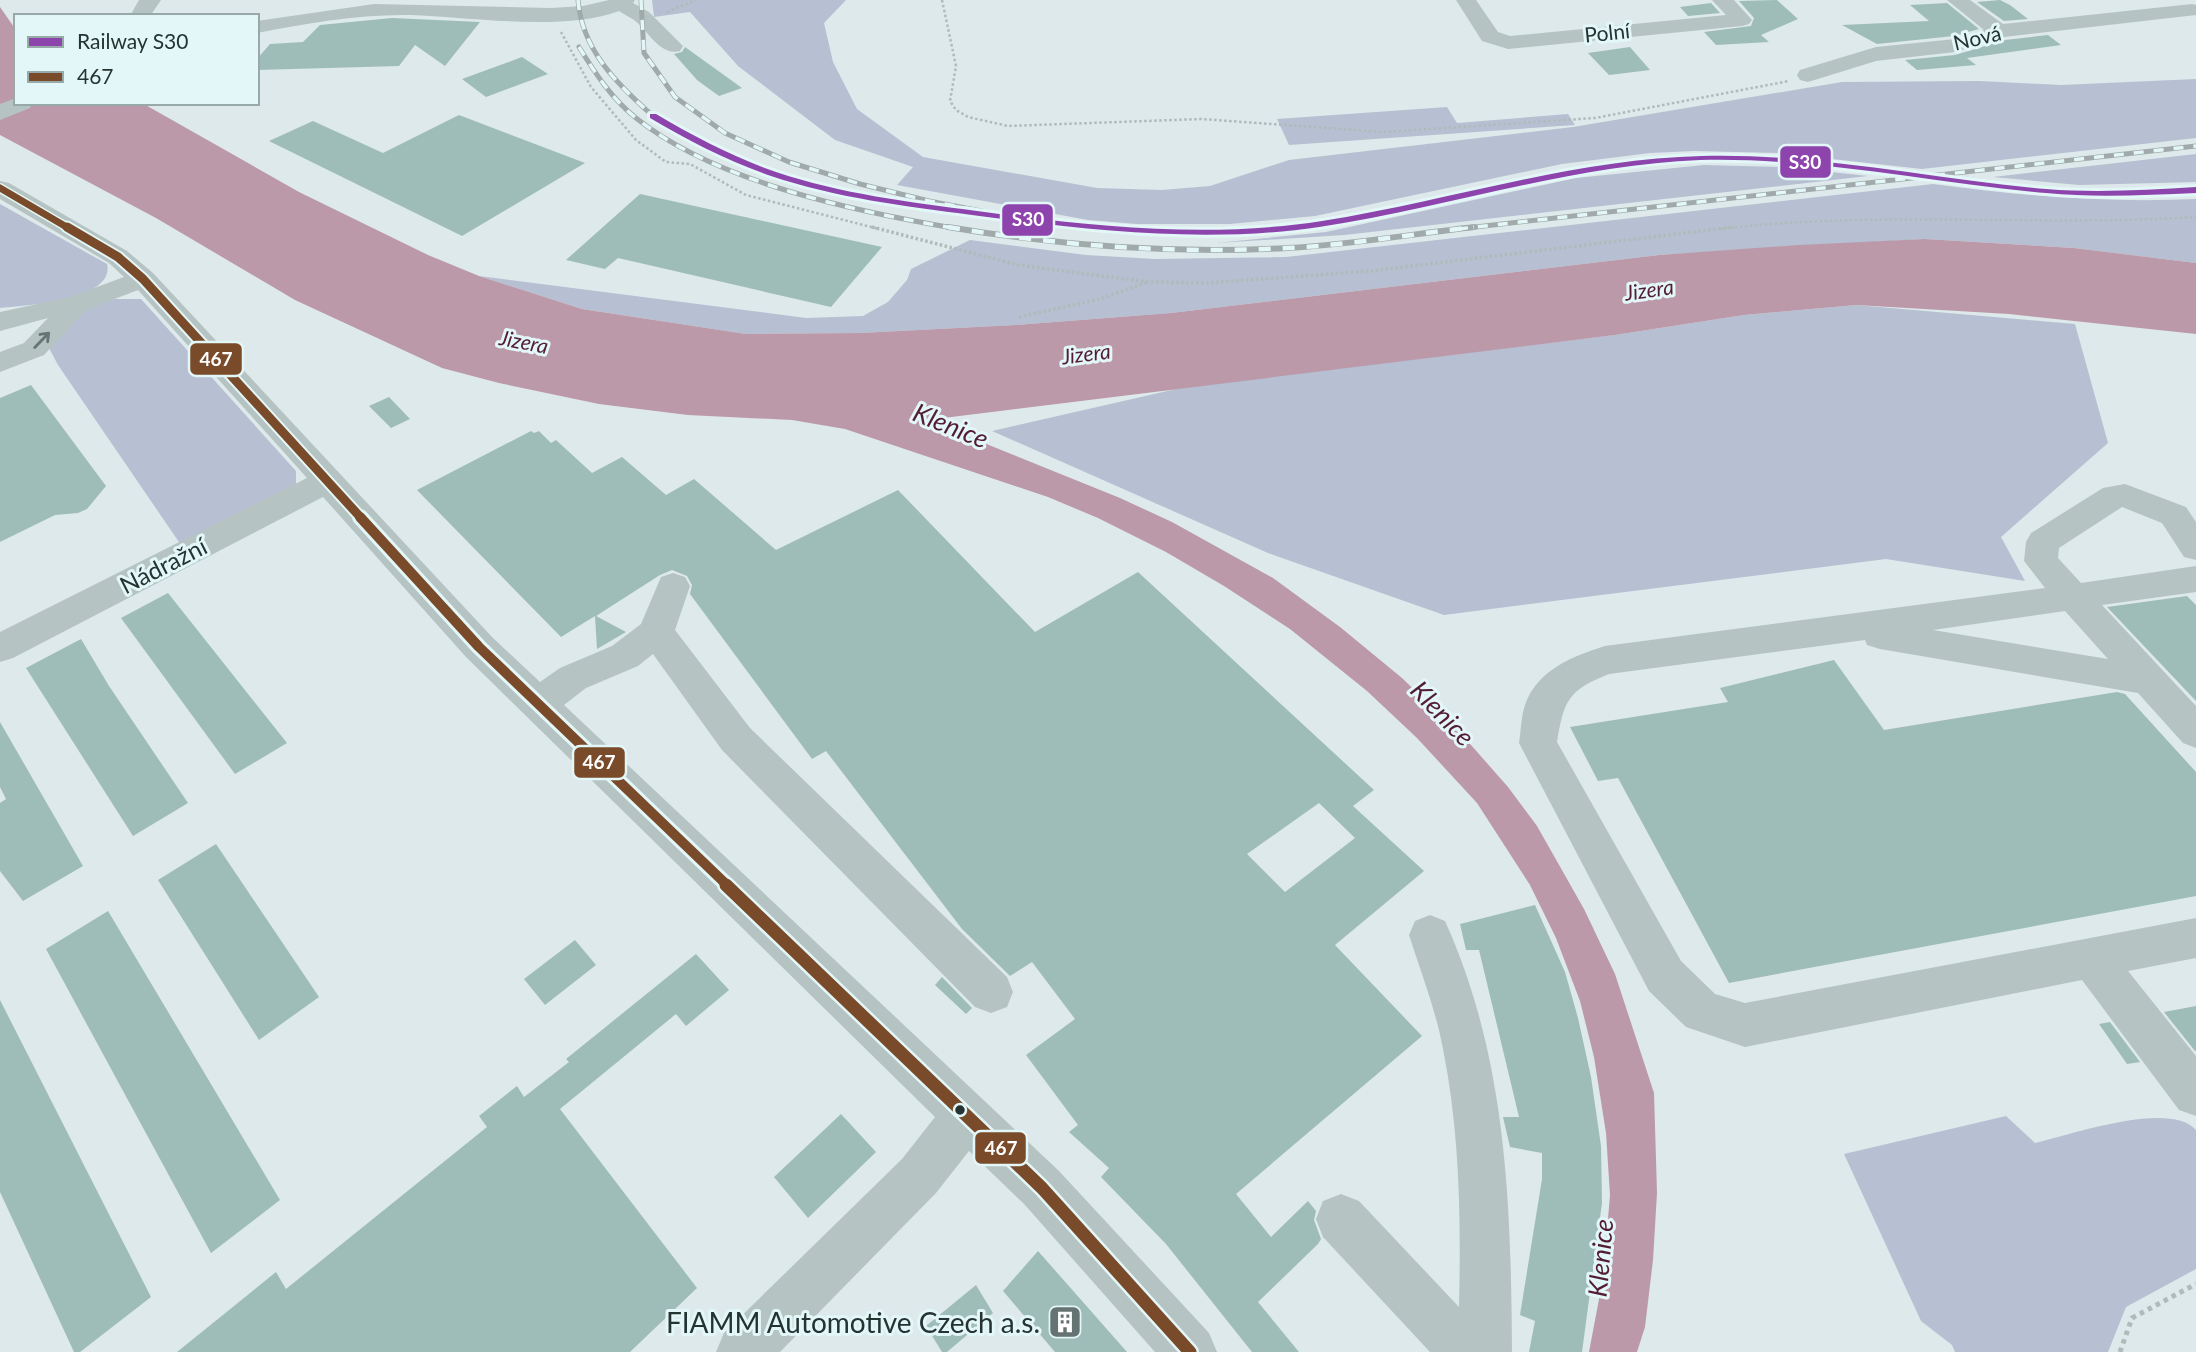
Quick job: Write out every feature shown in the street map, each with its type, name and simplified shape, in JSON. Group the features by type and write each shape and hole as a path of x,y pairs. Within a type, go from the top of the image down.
{"street":[{"path":"267,25 296,0"},
{"name":"Polní","path":"1466,0 1490,36 1508,43 1742,20 1722,0"},
{"path":"1957,0 1999,31"},
{"path":"267,25 331,14 403,9 548,15 623,2 642,16 672,46"},
{"name":"Nová","path":"1808,75 1877,54 1960,43 1999,31 2123,8 2192,10"},
{"path":"0,113 18,105"},
{"path":"0,188 118,257 143,279 479,647 1042,1188 1190,1352"},
{"path":"0,322 21,314 76,304 143,279"},
{"path":"0,363 34,349 76,304"},
{"name":"Nádražní","path":"0,648 326,482"},
{"path":"2196,548 2185,517 2125,495 2114,496 2043,542 2041,561 2196,732"},
{"path":"2196,579 1848,629 1605,660 1568,675 1544,705 1538,743 1665,976 1703,1012 1745,1025 2196,937"},
{"path":"538,704 573,678 625,656 656,632 673,586"},
{"path":"1848,629 2148,680"},
{"path":"656,632 736,739 991,992"},
{"path":"1430,935 1466,1045 1480,1132 1486,1224 1485,1352"},
{"path":"2091,958 2196,1093"},
{"path":"743,1352 919,1176 966,1116"},
{"path":"1341,1220 1466,1352"}],"path":[{"path":"642,16 674,10 696,0"},
{"path":"942,0 956,66 950,101 968,117 984,123 1008,126 1200,119 1384,132 1595,118 1760,88 1808,75"},
{"path":"548,15 556,22 591,87 636,141 666,162 690,164 746,195 1018,265 1149,282 1208,283 1371,271 1745,226 1937,218 2130,221 2196,217"},
{"path":"1019,317 1100,299 1149,282"},
{"path":"2120,1352 2132,1318 2196,1284"}],"shaded area":[{"path":"652,0 846,0 824,23 833,62 857,109 923,157 1097,188 1162,190 1210,186 1289,160 1573,127 1842,82 1979,81 2061,85 2196,79 2196,138 1922,169 1778,153 1650,153 1562,164 1315,216 1230,224 1137,224 1088,220 897,185 913,167 835,140 738,66 690,12 654,17"},
{"path":"1447,107 1457,123 1568,114 1575,125 1289,145 1277,119"},
{"path":"2196,154 2196,182 2079,185 1993,177"},
{"path":"1704,165 1784,167 1868,176 1344,235 1216,243 1326,232 1576,178"},
{"path":"1933,184 2064,197 2196,199 2196,263 2074,248 1925,239 1659,255 1171,313 860,333 746,334 582,309 479,276 806,318 863,316 888,302 907,280 911,269 970,240 1086,255 1155,259 1286,257"},
{"path":"0,204 107,264 106,276 97,286 83,294 46,303 0,308"},
{"path":"114,299 141,299 296,471 296,483 292,489 181,545 58,365 48,346 77,313"},
{"path":"1856,305 2075,324 2108,443 2001,537 2025,581 1886,559 1444,615 1268,553 992,431 1198,384 1615,335 1744,315"},
{"path":"2006,1116 2035,1143 2094,1127 2143,1119 2165,1118 2183,1122 2196,1130 2196,1269 2126,1307 2108,1352 1955,1352 1952,1345 1921,1321 1844,1154"}],"water":[{"name":"Jizera","path":"0,7 14,27 14,105 146,105 299,192 428,255 479,276 582,309 746,334 860,333 1171,313 1659,255 1925,239 2074,248 2196,263 2196,334 2009,314 1856,305 1744,315 1615,335 927,420 1120,498 1172,522 1273,578 1340,627 1402,678 1471,745 1508,787 1537,826 1584,909 1615,974 1654,1093 1657,1193 1645,1327 1637,1352 1589,1352 1603,1278 1610,1195 1606,1133 1594,1057 1580,1001 1556,938 1530,885 1477,803 1417,738 1367,691 1290,629 1166,552 1098,518 1048,497 845,429 792,420 688,415 599,404 442,368 295,300 156,218 0,135"}],"building":[{"path":"1777,0 1798,19 1761,35 1769,42 1716,45 1704,32 1751,26 1754,18 1739,1"},
{"path":"2000,0 2028,19 2004,21 1977,2"},
{"path":"1711,3 1720,13 1688,16 1680,7"},
{"path":"1947,3 1979,29 1954,36 1877,44 1842,25 1929,21 1910,5"},
{"path":"392,18 480,22 445,66 415,45 399,66 259,70 259,57 270,44 303,42 320,25"},
{"path":"2048,35 2061,45 1967,58 1976,65 1917,70 1905,60 1955,55 2005,40"},
{"path":"685,47 742,88 719,96 697,80 674,54 682,52"},
{"path":"1630,47 1650,70 1609,75 1588,53"},
{"path":"522,57 548,74 486,97 462,79"},
{"path":"459,115 585,163 462,236 269,141 313,121 383,153"},
{"path":"640,194 882,247 831,307 618,258 605,269 566,260"},
{"path":"31,385 106,486 87,509 78,513 55,515 0,542 0,398"},
{"path":"389,397 410,419 391,428 369,406"},
{"path":"531,431 539,431 551,443 556,440 592,473 622,457 666,495 694,479 776,550 898,490 1035,632 1138,572 1374,790 1353,806 1424,871 1335,945 1422,1036 1236,1194 1271,1237 1308,1201 1316,1211 1314,1220 1321,1239 1318,1244 1258,1302 1299,1352 1252,1352 1166,1244 1101,1177 1109,1168 1069,1132 1078,1125 1026,1055 1075,1019 1032,962 1010,976 962,929 826,751 812,759 690,594 692,585 687,576 672,570 660,575 596,616 626,632 597,649 595,616 561,637 417,490","holes":["1319,803 1355,838 1285,892 1247,854"]},
{"path":"168,593 287,743 235,774 121,618"},
{"path":"2187,596 2196,605 2196,701 2107,607"},
{"path":"81,639 109,686 188,803 133,836 26,668"},
{"path":"1834,660 1884,730 2117,692 2125,694 2196,772 2196,896 1729,983 1618,778 1598,781 1570,727 1728,702 1720,688"},
{"path":"0,722 83,866 23,901 0,871 0,803 6,799 0,787"},
{"path":"216,844 319,997 259,1040 158,880"},
{"path":"1535,905 1565,972 1578,1018 1591,1077 1601,1146 1602,1203 1582,1352 1529,1352 1535,1321 1520,1315 1542,1179 1542,1153 1510,1147 1503,1117 1519,1117 1479,950 1466,950 1460,924"},
{"path":"108,911 280,1200 211,1253 46,949"},
{"path":"575,940 596,965 545,1005 524,979"},
{"path":"696,954 729,990 686,1026 676,1014 560,1109 697,1288 630,1352 177,1352 276,1272 286,1289 487,1127 479,1116 517,1086 524,1097 569,1062 566,1059"},
{"path":"942,977 972,1008 966,1014 935,985"},
{"path":"0,1000 151,1297 80,1352 74,1352 0,1192"},
{"path":"2196,1006 2196,1051 2195,1051 2164,1012"},
{"path":"2110,1022 2140,1062 2127,1064 2099,1024"},
{"path":"841,1114 876,1152 808,1218 774,1177"},
{"name":"FIAMM Automotive Czech a.s.","path":"1038,1251 1127,1352 1055,1352 1003,1291"},
{"path":"976,1285 993,1313 947,1352 942,1352 926,1326"}],"railway":[{"path":"578,0 586,35 594,50 615,78 653,116"},
{"path":"641,0 644,53 675,97 725,133 789,162 860,184 929,201 1039,222"},
{"path":"579,47 604,85 627,111 669,141 706,160 790,192 877,214 949,227"},
{"path":"1462,229 2196,146"},
{"path":"949,227 1075,244 1203,250 1311,247 1462,229"},
{"path":"949,227 959,229"},
{"path":"1462,229 1474,227"},
{"path":"1458,229 1462,229"}],"rail line":[{"name":"S30","path":"653,116 695,141 736,160 819,187 951,210 1078,226 1159,232 1240,232 1320,224 1557,175 1653,161 1701,158 1831,164 2046,191 2121,193 2196,190"}],"transit line":[{"name":"467","path":"0,188 118,257 143,279 479,647 1042,1188 1190,1352"}],"place":[{"name":"FIAMM Automotive Czech a.s.","path":"1065,1322"}],"water label":[{"name":"Klenice","path":"951,425"},
{"name":"Klenice","path":"1443,713"},
{"name":"Klenice","path":"1600,1258"}]}
